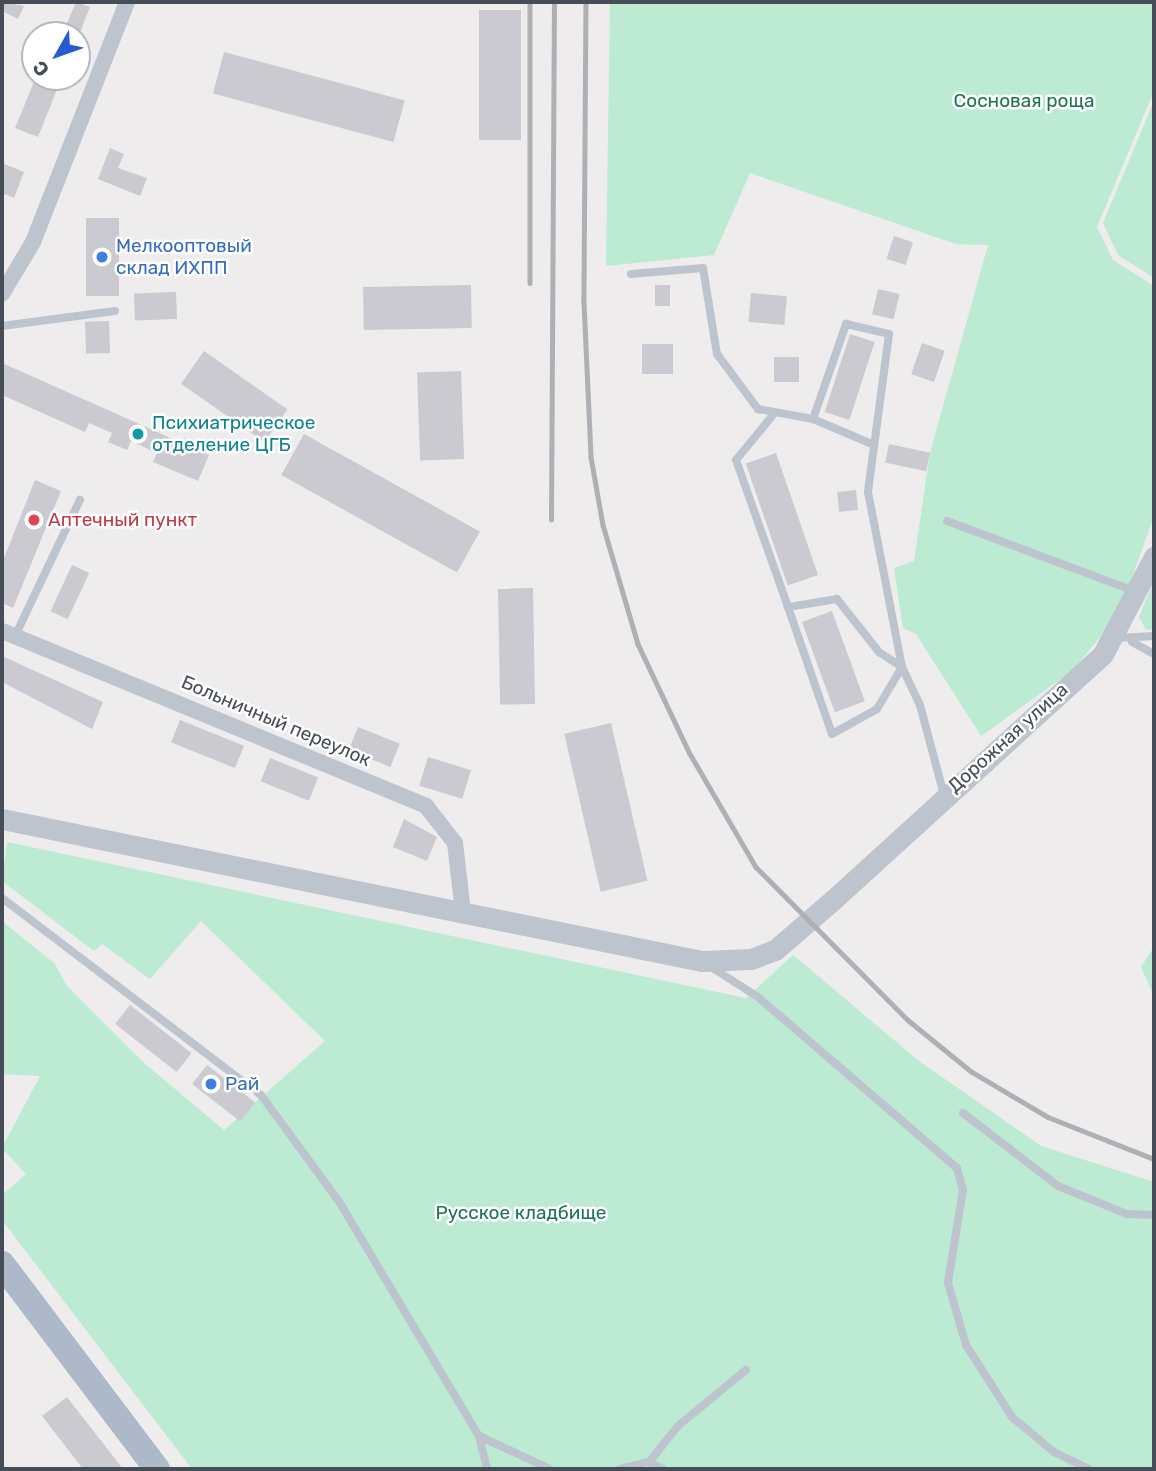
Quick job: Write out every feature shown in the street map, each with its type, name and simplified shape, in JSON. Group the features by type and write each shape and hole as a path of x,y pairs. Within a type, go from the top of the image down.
{"main road":[{"path":"2,1264 157,1469"}],"street":[{"path":"2,295 33,242 127,2"},
{"name":"Дорожная улица","path":"702,961 728,963 775,950 834,899 944,795 1124,639 1138,593 1154,557"},
{"name":"Больничный переулок","path":"9,633 426,806 455,843 463,912"},
{"path":"2,818 702,961"}],"lane":[{"path":"631,274 703,268 717,354 758,409 773,415 813,419 872,443"},
{"path":"2,326 115,311"},
{"path":"813,419 846,324 889,334 872,443 869,492 902,667 920,705 944,795"},
{"path":"773,415 736,460 832,734 877,709 902,667"},
{"path":"9,633 80,500"},
{"path":"947,521 1138,593"},
{"path":"788,607 837,599 879,652 902,667"},
{"path":"1124,639 1154,636"},
{"path":"1124,639 1154,654"},
{"path":"2,898 261,1095 340,1203 479,1436 487,1469"},
{"path":"702,961 758,997 957,1168 963,1190 948,1283 966,1345 1012,1417 1054,1452 1089,1469"},
{"path":"963,1114 1058,1186 1126,1214 1154,1215"},
{"path":"620,1469 649,1462 678,1426 746,1370"},
{"path":"479,1436 550,1469"},
{"path":"649,1462 663,1469"}],"green space":[{"name":"Сосновая роща","path":"610,2 1154,2 1154,91 1097,227 1113,260 1154,286 1154,516 1119,614 1073,670 981,736 916,634 903,628 894,568 914,561 930,453 988,245 956,244 750,173 714,255 606,266"},
{"path":"1154,101 1154,278 1118,255 1103,223"},
{"path":"1154,580 1154,629 1146,630 1139,617"},
{"name":"Русское кладбище","path":"7,842 746,998 793,955 919,1061 1041,1146 1154,1182 1154,1469 192,1469 2,1220 2,1195 26,1174 2,1148 40,1076 2,1074 2,921 55,964 67,986 143,1062 224,1130 325,1041 201,921 150,979 102,944 94,951 2,881"},
{"path":"1154,947 1154,996 1141,967"}],"building":[{"path":"2,2 24,6 18,19 2,11"},
{"path":"76,2 90,7 84,21 68,21"},
{"path":"479,10 521,10 521,140 479,140"},
{"path":"224,52 405,100 393,142 213,94"},
{"path":"30,91 56,91 38,137 15,128"},
{"path":"110,148 124,154 118,168 147,178 140,196 98,179"},
{"path":"2,163 24,172 14,198 2,193"},
{"path":"86,218 119,218 119,296 86,296"},
{"path":"894,236 913,242 906,265 887,259"},
{"path":"471,285 472,328 364,330 363,287"},
{"path":"655,285 670,285 670,306 655,306"},
{"path":"878,289 899,294 894,319 872,314"},
{"path":"176,292 177,319 135,320 134,293"},
{"path":"751,293 787,296 784,325 748,322"},
{"path":"109,321 110,353 86,354 85,322"},
{"path":"850,334 875,342 849,420 825,412"},
{"path":"922,343 945,351 934,382 911,374"},
{"path":"642,344 673,344 673,374 642,374"},
{"path":"204,351 288,410 265,442 181,384"},
{"path":"774,357 799,357 799,382 774,382"},
{"name":"Психиатрическое отделение ЦГБ","path":"2,363 209,455 198,481 153,462 157,453 131,441 127,450 108,442 112,433 89,423 85,432 2,395"},
{"path":"461,371 464,459 420,460 417,373"},
{"path":"304,434 480,531 457,573 281,475"},
{"path":"889,444 930,453 926,471 885,463"},
{"path":"776,453 818,575 788,585 746,463"},
{"path":"35,480 61,491 13,608 2,603 2,563"},
{"path":"856,490 858,510 839,512 837,492"},
{"path":"72,565 89,573 68,619 50,611"},
{"path":"533,588 535,704 500,705 498,589"},
{"path":"832,611 865,701 835,712 802,622"},
{"path":"2,656 103,702 92,729 2,682"},
{"path":"180,720 244,746 235,768 171,742"},
{"path":"611,723 647,881 601,892 564,734"},
{"path":"358,727 400,744 390,767 349,750"},
{"path":"428,757 471,770 462,799 419,786"},
{"path":"270,758 318,777 309,801 261,781"},
{"path":"404,819 437,837 427,861 393,847"},
{"path":"130,1005 191,1053 177,1072 115,1024"},
{"path":"207,1065 255,1103 240,1121 192,1084"},
{"path":"67,1397 123,1469 83,1469 42,1416"}],"railway":[{"path":"530,2 530,283"},
{"path":"551,520 554,2"},
{"path":"586,2 584,302 591,457 603,525 638,644 689,752 756,867 908,1020 972,1072 1048,1117 1154,1159"}],"place":[{"name":"Мелкооптовый склад ИХПП","path":"102,257"},
{"name":"Психиатрическое отделение ЦГБ","path":"138,434"},
{"name":"Аптечный пункт","path":"34,520"},
{"name":"Рай","path":"211,1084"}]}
